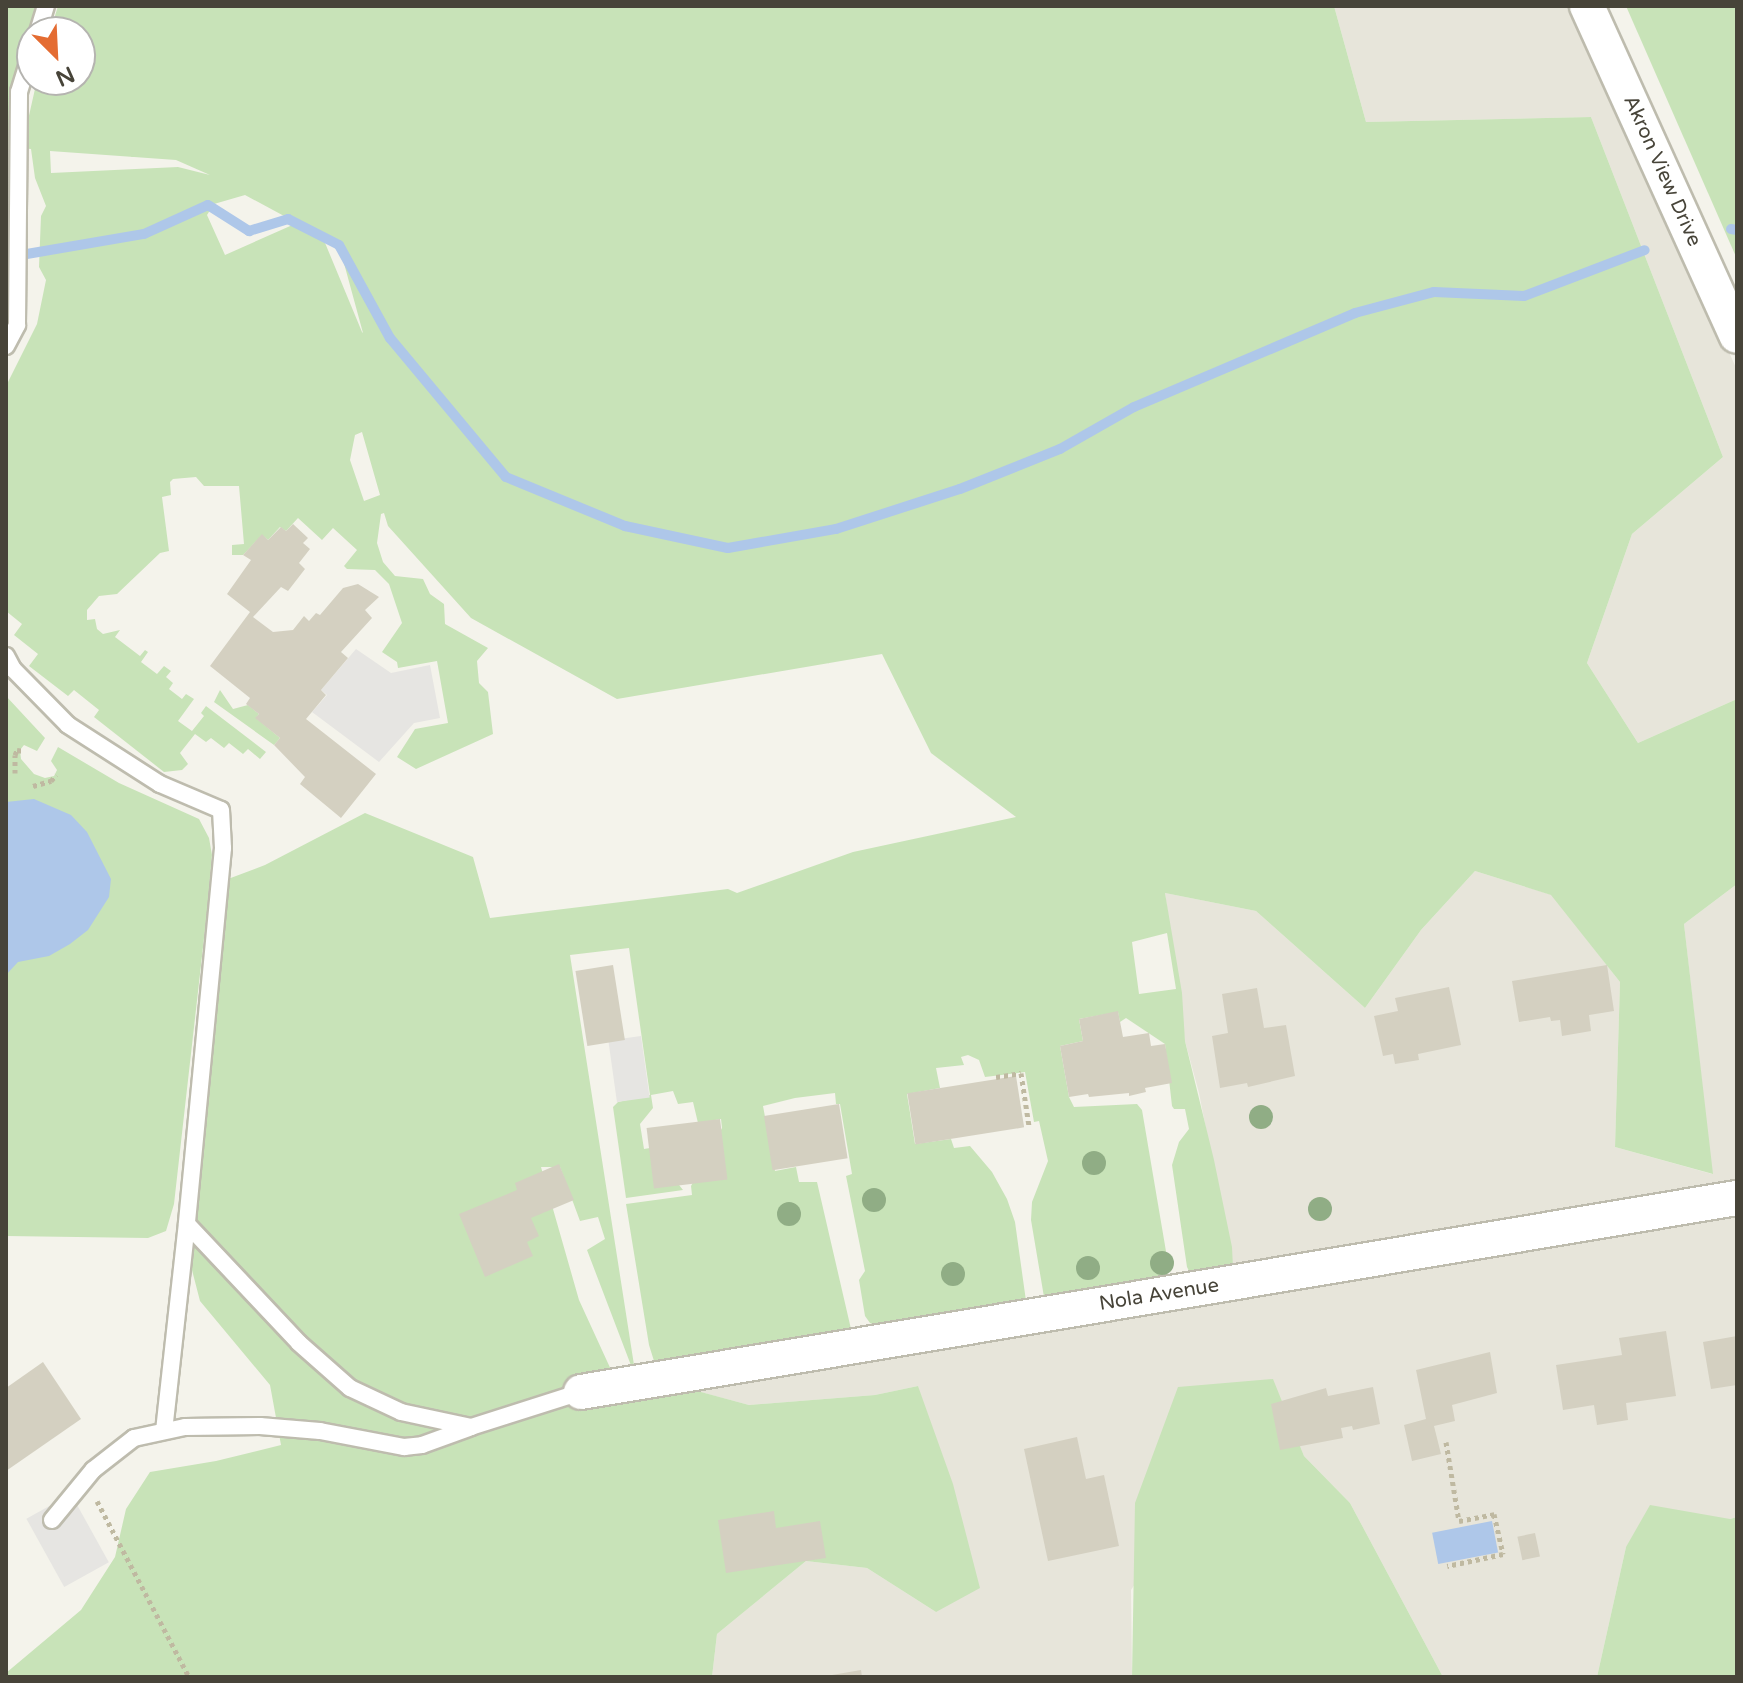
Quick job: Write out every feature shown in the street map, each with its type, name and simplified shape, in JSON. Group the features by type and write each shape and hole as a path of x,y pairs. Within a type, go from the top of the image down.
{"street":[{"name":"Akron View Drive","path":"1587,6 1737,336"},
{"name":"Nola Avenue","path":"581,1392 1737,1198"}],"lane":[{"path":"6,346 17,325 19,96"},
{"path":"6,656 13,669 68,725 160,784 221,810 223,848 164,1431"},
{"path":"187,1224 299,1343 350,1388 401,1412 471,1427"},
{"path":"52,1520 85,1479 134,1438 185,1427 260,1426 320,1431 404,1447 422,1445 581,1392"}],"path":[{"path":"15,773 17,750 24,751"},
{"path":"33,786 51,781 56,775"},
{"path":"996,1077 1021,1073 1029,1126"},
{"path":"1446,1442 1459,1521 1494,1514 1503,1554 1447,1566"},
{"path":"85,1479 189,1677"}],"shaded area":[{"path":"1334,6 1573,6 1737,370 1737,699 1638,743 1587,663 1632,534 1723,457 1591,117 1366,122"},
{"path":"356,649 391,673 430,665 440,718 414,723 379,762 312,712 327,695 321,690"},
{"path":"1475,871 1552,895 1620,982 1615,1147 1712,1174 1684,924 1737,884 1737,1179 1233,1268 1199,1093 1185,1041 1165,893 1256,911 1365,1008 1421,930"},
{"path":"641,1036 650,1097 617,1102 608,1041"},
{"path":"1737,1215 1737,1517 1626,1547 1597,1677 1443,1677 1350,1503 1304,1456 1272,1379 1131,1590 1132,1677 712,1677 717,1634 806,1561 867,1568 936,1612 918,1386 875,1395 749,1405 693,1390"},
{"path":"71,1494 109,1562 64,1587 26,1519"}],"green space":[{"path":"6,6 40,6 37,16 16,16 16,96 25,96 19,146 29,131 33,96 96,96 96,16 55,16 58,6 1334,6 1366,122 1591,117 1723,457 1632,534 1587,663 1638,743 1737,699 1737,884 1684,924 1713,1174 1615,1147 1620,982 1551,895 1475,871 1421,930 1365,1008 1256,911 1165,893 1182,993 1185,1041 1214,1160 1232,1247 1233,1268 1190,1273 1187,1267 1172,1165 1179,1142 1189,1129 1185,1109 1174,1109 1172,1106 1165,1044 1126,1018 1120,1022 1118,1012 1079,1019 1083,1041 1060,1046 1069,1097 1074,1107 1137,1104 1142,1110 1169,1269 1165,1278 1044,1297 1031,1220 1032,1202 1048,1161 1039,1121 1034,1122 1025,1072 985,1077 979,1060 968,1055 961,1057 964,1065 936,1068 940,1088 907,1094 915,1144 951,1139 954,1148 970,1146 992,1172 1015,1222 1026,1301 876,1326 870,1323 865,1316 859,1280 865,1271 846,1176 852,1174 840,1104 836,1104 835,1093 795,1098 763,1106 775,1171 796,1167 799,1182 817,1182 851,1329 833,1336 659,1364 654,1361 649,1345 626,1204 692,1195 691,1186 722,1128 721,1119 698,1123 693,1102 678,1104 673,1091 651,1095 653,1108 640,1124 644,1149 650,1148 683,1190 626,1198 613,1107 618,1102 650,1095 629,948 570,955 634,1365 632,1368 587,1250 605,1239 598,1217 580,1221 560,1167 541,1167 579,1300 618,1385 653,1379 749,1405 875,1395 918,1386 953,1484 980,1588 936,1612 867,1568 806,1561 717,1634 712,1677 6,1677 6,1673 81,1610 115,1557 126,1509 150,1472 216,1461 281,1445 270,1385 200,1301 185,1243 220,882 265,865 365,813 473,857 490,918 728,889 737,893 853,852 1016,817 931,753 882,654 617,699 471,618 388,526 384,513 381,514 377,543 383,562 395,576 423,579 430,594 444,604 445,624 488,648 477,661 479,683 488,692 493,734 416,769 397,757 415,729 448,723 437,661 398,668 397,662 382,652 402,623 389,584 375,570 347,569 344,566 357,550 333,528 322,540 298,518 286,531 280,527 268,540 262,535 243,555 232,555 232,545 244,544 239,486 204,486 196,477 173,479 170,482 171,495 162,497 169,551 160,553 117,594 99,596 87,610 87,620 95,619 97,629 103,634 120,630 115,637 140,656 145,650 148,652 141,662 157,674 164,666 171,671 166,677 173,683 169,689 182,699 186,694 194,699 178,721 192,731 204,716 201,713 206,706 266,752 260,759 248,749 243,754 229,743 224,748 211,738 206,742 195,734 180,753 188,764 182,770 164,772 94,717 99,710 74,690 68,696 29,666 38,654 14,635 22,624 6,611 6,386 37,324 46,280 39,267 41,216 46,206 35,178 31,149 19,148 18,193 6,212","holes":["50,151 176,160 210,175 178,167 51,173","245,195 297,223 225,255 207,215 214,204","323,238 339,245 363,333","362,432 380,495 364,501 350,460 355,435","1167,933 1176,989 1139,994 1132,942"]},
{"path":"1626,6 1737,6 1737,259"},
{"path":"220,690 233,709 248,705 259,714 256,718 280,738 274,745 214,702"},
{"path":"6,696 45,738 37,751 24,745 20,750 21,759 34,774 45,778 54,776 57,770 51,761 58,747 119,783 199,819 209,838 212,855 207,912 174,1204 166,1231 148,1238 6,1236"},
{"path":"1273,1379 1304,1456 1350,1503 1443,1677 1132,1677 1135,1503 1178,1387"},
{"path":"1650,1505 1730,1519 1737,1517 1737,1677 1597,1677 1626,1547"}],"water":[{"path":"34,799 71,815 87,832 111,879 109,897 88,930 70,944 49,956 18,962 6,975 6,802"},
{"path":"1492,1521 1498,1552 1438,1564 1432,1533"}],"building":[{"path":"293,524 308,538 303,543 310,549 299,563 305,569 288,591 281,587 253,617 273,632 293,630 304,616 309,621 316,613 320,615 343,588 358,584 379,597 365,610 372,618 341,652 348,658 321,690 326,695 306,719 376,774 341,818 300,784 305,777 274,745 280,738 255,718 259,714 246,704 250,698 210,666 250,612 227,594 251,560 243,555 262,534 268,540 281,527 286,531"},
{"path":"613,965 625,1040 587,1046 575,971"},
{"path":"1607,965 1614,1011 1589,1015 1591,1031 1562,1036 1560,1020 1551,1021 1550,1017 1519,1022 1512,981"},
{"path":"1449,987 1461,1045 1418,1054 1419,1060 1395,1064 1393,1054 1383,1056 1374,1016 1398,1011 1395,998"},
{"path":"1257,988 1264,1028 1286,1025 1295,1076 1248,1087 1247,1083 1220,1088 1212,1036 1228,1033 1222,994"},
{"path":"1118,1011 1123,1037 1149,1033 1151,1046 1165,1044 1172,1083 1145,1088 1146,1092 1129,1096 1129,1093 1069,1097 1060,1046 1083,1041 1079,1019"},
{"path":"1016,1076 1024,1127 915,1145 907,1093"},
{"path":"839,1104 848,1158 773,1170 764,1116"},
{"path":"720,1119 727,1180 654,1189 647,1128"},
{"path":"559,1164 574,1200 531,1218 539,1236 527,1242 533,1256 485,1277 459,1214 517,1190 515,1183"},
{"path":"1666,1331 1676,1396 1626,1403 1628,1420 1597,1425 1594,1405 1563,1410 1556,1365 1622,1355 1619,1338"},
{"path":"1737,1336 1737,1385 1711,1389 1703,1342"},
{"path":"1490,1352 1497,1393 1452,1405 1455,1421 1434,1426 1441,1454 1412,1461 1404,1425 1426,1419 1416,1370"},
{"path":"43,1362 81,1419 6,1471 6,1388"},
{"path":"1373,1387 1380,1424 1353,1430 1352,1426 1341,1428 1343,1438 1280,1450 1271,1404 1326,1388 1328,1396"},
{"path":"1077,1437 1086,1479 1104,1475 1119,1546 1048,1561 1024,1449"},
{"path":"774,1511 776,1528 820,1521 826,1558 726,1573 718,1520"},
{"path":"1535,1533 1540,1556 1522,1560 1517,1537"},
{"path":"861,1670 862,1677 832,1677 832,1675"}],"waterway":[{"path":"6,273 21,255 144,234 208,205 249,231 288,219 339,245 390,338 506,477 625,526 728,548 836,529 960,489 1060,449 1134,407 1355,313 1434,292 1524,296 1645,250"},
{"path":"1731,229 1737,230"}]}
